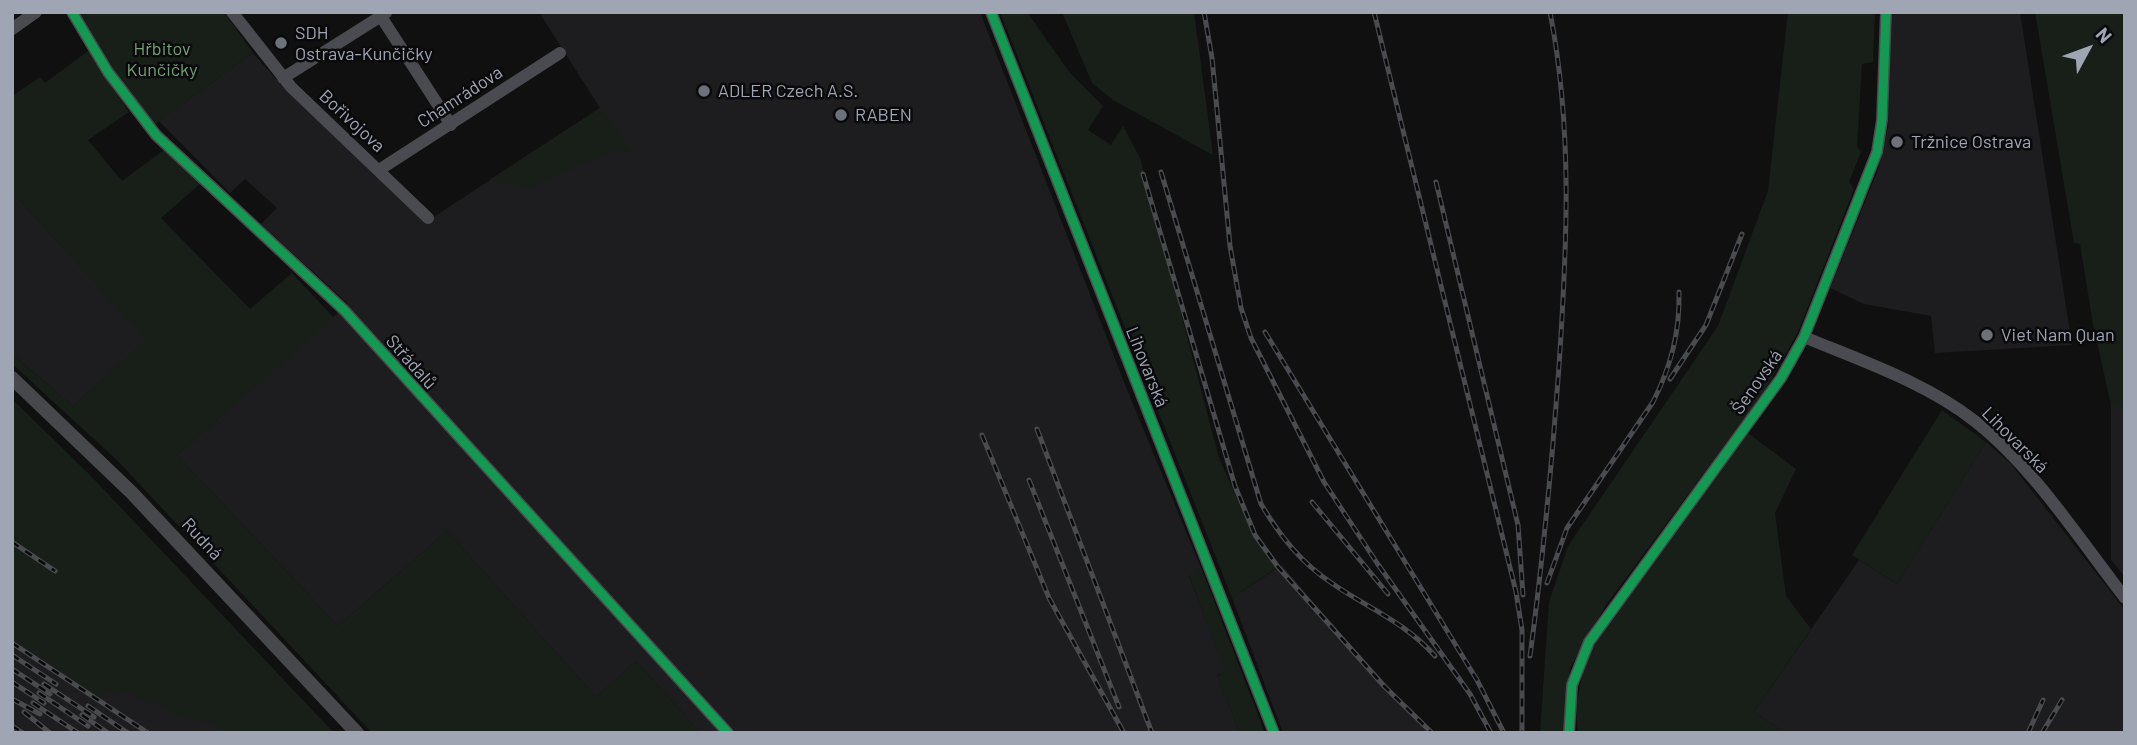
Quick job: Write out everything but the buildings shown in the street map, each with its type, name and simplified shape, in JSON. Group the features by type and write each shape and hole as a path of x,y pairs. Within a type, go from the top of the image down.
{"main road":[{"name":"Rudná","path":"12,378 132,493 358,733"}],"street":[{"path":"12,29 36,12"},
{"name":"Střádalů","path":"72,12 114,80 156,135 344,310 728,733"},
{"name":"Bořivojova","path":"232,12 283,78 428,218"},
{"name":"Lihovarská","path":"991,12 1274,733"},
{"name":"Šenovská","path":"1569,733 1573,685 1589,642 1781,378 1804,337 1877,152 1882,120 1886,12"},
{"path":"283,78 382,13 450,124"},
{"name":"Chamrádova","path":"379,170 561,54"},
{"name":"Lihovarská","path":"1804,337 1931,393 1977,423 2025,471 2125,598"}],"shaded area":[{"path":"539,12 980,12 1128,392 1202,570 1189,576 1226,672 1217,675 1240,733 701,733 636,661 596,697 447,531 338,626 177,455 348,304 261,224 277,208 245,179 230,193 159,121 253,53 283,87 426,222 600,108"},
{"path":"1891,12 2020,12 2072,345 1935,353 1931,316 1864,304 1830,288 1878,170 1888,128"},
{"path":"12,192 147,340 73,406 12,354"},
{"path":"2111,405 2121,405 2125,410 2125,577 2111,560"},
{"path":"1986,442 2011,464 2125,610 2125,733 1785,733 1754,712 1859,560 1897,584"},
{"path":"12,496 250,733 12,733"},
{"path":"1282,565 1430,733 1283,733 1232,598"}],"green space":[{"name":"Hřbitov Kunčičky","path":"76,12 224,12 253,53 154,125 128,94"},
{"path":"1000,12 1027,12 1070,73 1103,106 1088,130 1111,145 1123,126 1140,158 1219,458 1248,523 1278,567 1232,598"},
{"path":"1062,12 1194,12 1213,155 1113,100 1092,83"},
{"path":"1788,12 1875,12 1873,62 1862,64 1857,146 1861,152 1849,182 1854,189 1798,332 1764,392 1606,605 1570,668 1564,733 1540,733 1549,602 1568,546 1718,326 1768,191"},
{"path":"2035,12 2125,12 2125,410 2121,405 2111,405 2093,324 2080,244 2074,243"},
{"path":"88,51 129,112 88,140 122,181 164,150 200,184 161,218 250,309 292,273 334,318 177,455 338,626 447,531 596,697 636,661 701,733 372,733 117,460 12,364 12,354 73,406 146,340 12,192 12,96 40,77 45,83"},
{"path":"600,108 635,154 614,149 530,188 489,180"},
{"path":"12,399 90,475 334,733 231,733 203,720 180,716 124,690 119,695 107,692 101,698 12,637"},
{"path":"1942,410 1986,442 1897,584 1852,555"},
{"path":"1748,433 1796,469 1775,513 1786,596 1811,629 1754,712 1785,733 1578,733 1576,707 1585,661 1609,621"},
{"path":"1202,570 1265,733 1240,733 1217,676 1225,672 1189,575"}],"tram line":[{"path":"12,32 40,12"}],"railway":[{"path":"1204,12 1212,58 1230,246 1241,308 1251,338 1324,482 1377,563 1470,694 1491,733"},
{"path":"1374,12 1516,592 1522,630 1522,733"},
{"path":"1530,656 1553,439 1566,232 1562,100 1550,12"},
{"path":"1161,172 1261,504 1284,538 1311,567 1412,634 1435,656"},
{"path":"1143,174 1235,486 1255,535 1278,567 1384,686 1432,733"},
{"path":"1436,182 1518,525 1523,595"},
{"path":"1670,379 1706,325 1742,234"},
{"path":"1547,583 1567,528 1653,402 1659,389 1676,335 1679,292"},
{"path":"1265,332 1477,680 1504,733"},
{"path":"1037,429 1152,733"},
{"path":"982,435 1049,598 1124,733"},
{"path":"1029,480 1119,707"},
{"path":"1312,502 1388,594"},
{"path":"12,542 55,571"},
{"path":"12,643 148,733"},
{"path":"12,655 56,684"},
{"path":"12,669 50,694"},
{"path":"12,682 44,703"},
{"path":"44,684 94,717"},
{"path":"39,693 88,726"},
{"path":"12,699 40,714"},
{"path":"2028,733 2043,700"},
{"path":"2042,733 2062,700"},
{"path":"33,703 78,733"},
{"path":"88,706 128,733"},
{"path":"24,712 50,733"},
{"path":"82,715 108,733"},
{"path":"12,726 23,733"}],"cycle path":[{"path":"72,12 108,72 156,135 344,310 728,733"},
{"path":"991,12 1274,733"},
{"path":"1569,733 1572,685 1589,642 1781,378 1804,337 1877,152 1882,120 1886,12"}],"place":[{"name":"SDH Ostrava-Kunčičky","path":"281,43"},
{"name":"ADLER Czech A.S.","path":"704,91"},
{"name":"RABEN","path":"841,115"},
{"name":"Tržnice Ostrava","path":"1897,142"},
{"name":"Viet Nam Quan","path":"1987,335"}]}
